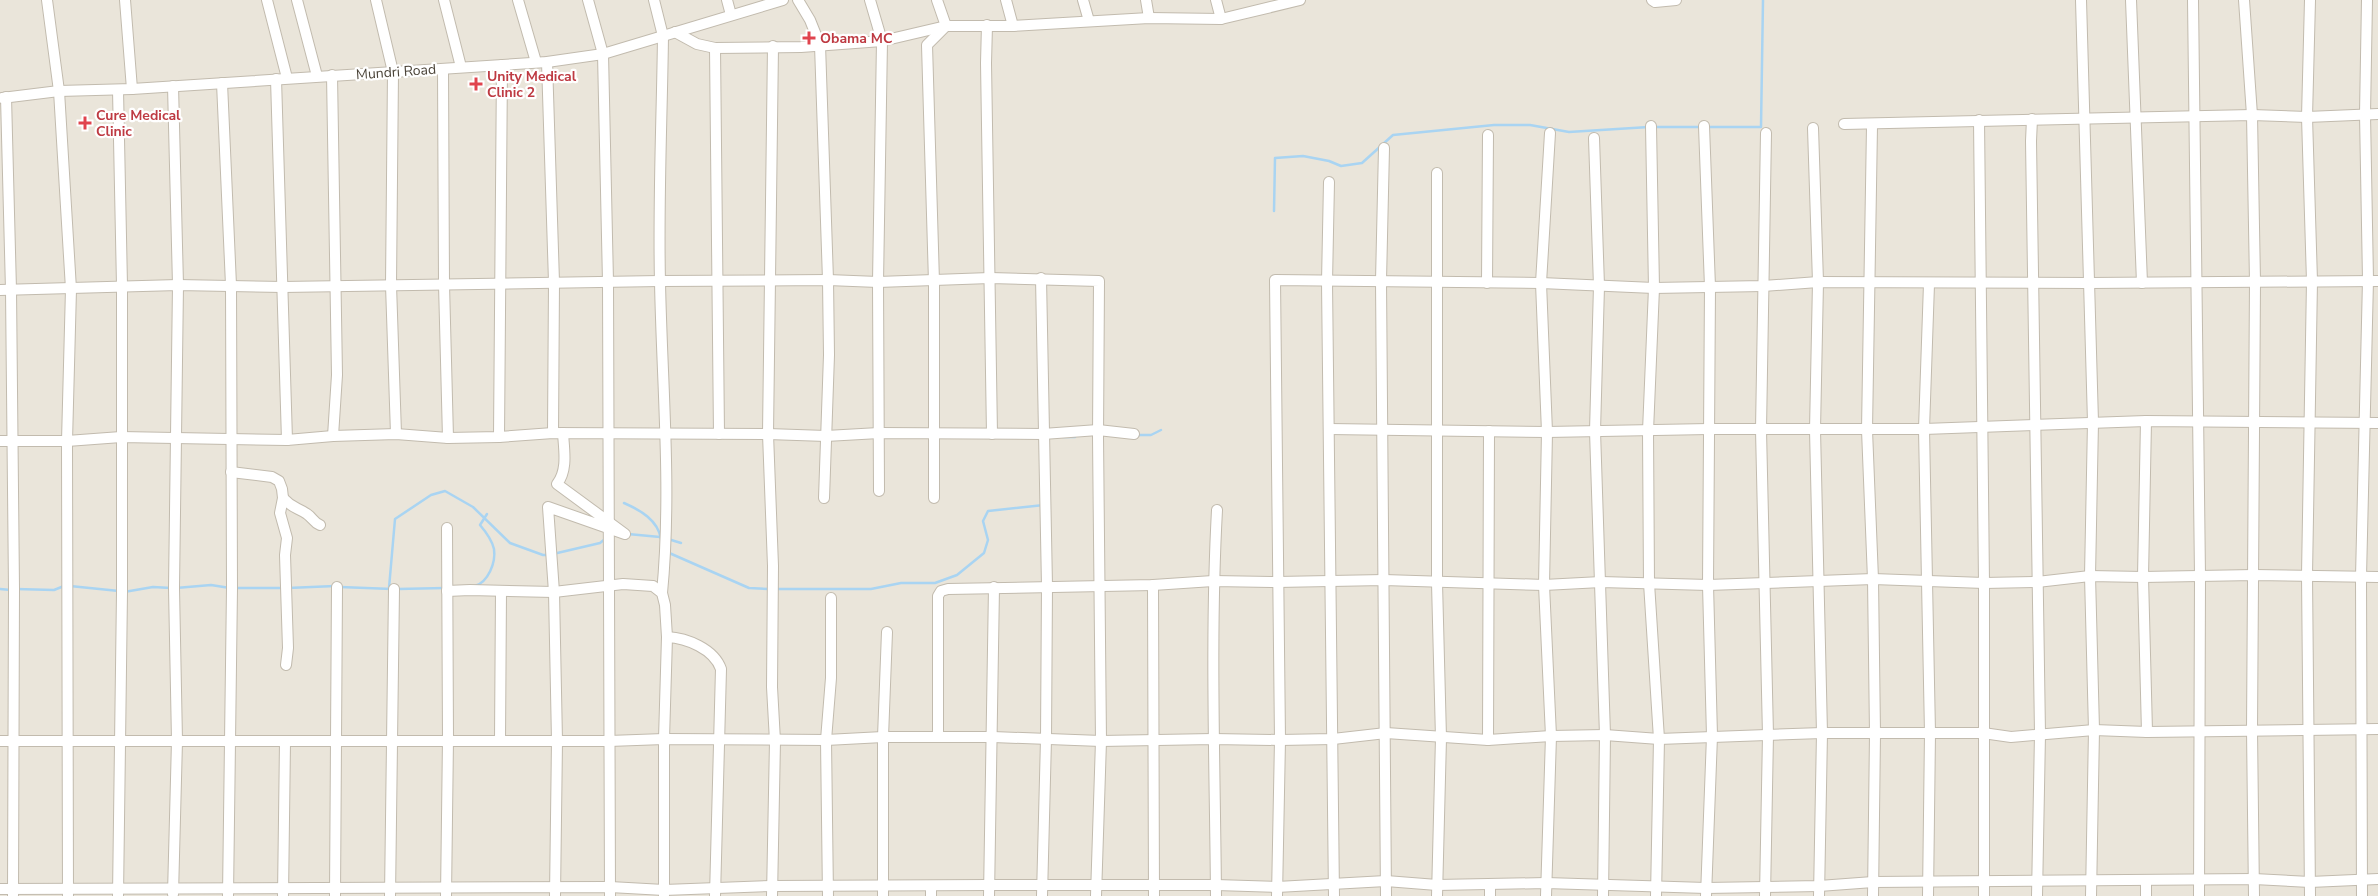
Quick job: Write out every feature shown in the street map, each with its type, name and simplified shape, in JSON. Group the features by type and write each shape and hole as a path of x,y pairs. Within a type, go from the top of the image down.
{"street":[{"path":"47,0 59,92 71,289 67,441 68,892"},
{"path":"125,0 132,89"},
{"path":"267,0 282,79 283,287 287,440"},
{"path":"297,0 317,76"},
{"path":"376,0 393,72 391,285 396,434"},
{"path":"444,0 461,67"},
{"path":"518,0 536,62"},
{"path":"588,0 603,54 608,282 610,892"},
{"path":"654,0 663,36 660,281 666,433 666,552 662,593 666,604 667,636 664,738 664,893"},
{"path":"727,0 731,15"},
{"name":"Mundri Road","path":"3,98 59,92 118,90 547,62 603,54 783,0"},
{"path":"798,0 810,20 820,45 828,280 824,498"},
{"path":"870,0 882,41 878,282 879,491"},
{"path":"937,0 946,26"},
{"path":"1006,0 1013,26"},
{"path":"1083,0 1090,21"},
{"path":"1146,0 1148,18"},
{"path":"1216,0 1220,20"},
{"path":"675,32 696,44 715,48 820,45 882,41 946,26 1013,26 1148,18 1220,20 1300,0"},
{"path":"1652,0 1655,2 1676,0"},
{"path":"2081,0 2093,422 2090,576 2094,730 2091,896"},
{"path":"2131,0 2142,283"},
{"path":"2193,0 2196,116 2195,281 2200,576 2198,896"},
{"path":"2244,0 2252,115 2255,282 2252,730 2254,896"},
{"path":"2310,0 2307,117 2312,281 2307,575 2310,896"},
{"path":"2362,896 2361,577 2373,280 2365,114 2368,0"},
{"path":"987,25 992,434"},
{"path":"934,498 934,282 927,45 946,26"},
{"path":"772,891 775,741 772,677 773,566 768,434 773,46"},
{"path":"715,48 720,434"},
{"path":"547,62 558,433 564,467 562,477 556,484 625,534 548,507 554,592 557,741 555,892"},
{"path":"499,437 502,64"},
{"path":"444,68 444,284 448,438"},
{"path":"332,76 337,375 333,436"},
{"path":"222,83 231,286 231,740 228,892"},
{"path":"172,86 178,285 174,590 177,741 173,892"},
{"path":"118,90 122,286 121,739 118,892"},
{"path":"3,98 11,290 15,740 13,893"},
{"path":"1844,124 2136,116 2252,115 2307,117 2378,114"},
{"path":"2032,119 2040,734 2037,896"},
{"path":"1979,120 1984,583 1984,896"},
{"path":"1651,126 1654,288 1648,430 1649,583 1659,739 1656,891"},
{"path":"1704,126 1710,287 1708,585 1712,736 1706,892"},
{"path":"1872,126 1868,430 1873,579 1875,734 1873,896"},
{"path":"1813,128 1818,282 1815,430 1822,733 1819,891"},
{"path":"1546,896 1551,736 1544,585 1547,432 1541,283 1550,133"},
{"path":"1765,891 1768,735 1761,430 1766,133"},
{"path":"1488,135 1488,283"},
{"path":"1594,138 1599,286 1595,431 1602,582 1605,735 1603,891"},
{"path":"1384,148 1381,280 1386,896"},
{"path":"1437,173 1436,583 1441,738 1437,896"},
{"path":"1329,182 1327,282 1328,429 1334,896"},
{"path":"0,290 178,285 283,287 336,284 500,284 769,280 934,282 990,278 1099,281 1098,430 1101,741 1096,891"},
{"path":"1041,278 1047,586 1046,739 1041,891"},
{"path":"1277,892 1280,740 1275,280 1541,283 1654,288 1763,286 1818,282 1928,284 1982,282 2142,283 2373,280"},
{"path":"1928,284 1924,429 1930,733 1928,896"},
{"path":"1328,429 1547,432 1709,429 1924,429 2198,420 2378,423"},
{"path":"2146,421 2143,577 2147,732"},
{"path":"0,441 67,441 121,437 287,440 396,434 448,438 558,433 826,436 879,433 1043,434 1098,430 1134,434"},
{"path":"1488,740 1489,431"},
{"path":"231,472 272,477 279,481 283,498 280,513 287,538 285,555 288,648 286,665"},
{"path":"283,498 291,507 306,513 312,521 320,525"},
{"path":"1216,896 1213,581 1217,510"},
{"path":"446,892 448,739 447,528"},
{"path":"938,737 938,596 941,591 948,589 1047,586 1153,586 1213,581 1384,580 1544,585 1602,582 1708,585 1873,579 1984,583 2037,582 2090,576 2307,575 2378,577"},
{"path":"447,591 501,590 554,592 609,585 644,584 653,586 662,593"},
{"path":"335,892 337,586"},
{"path":"1153,586 1154,891"},
{"path":"989,896 994,587"},
{"path":"390,892 394,589"},
{"path":"500,740 501,590"},
{"path":"828,891 826,740 831,678 831,598"},
{"path":"883,891 883,737 887,632"},
{"path":"667,636 682,638 712,654 718,661 721,669 715,892"},
{"path":"0,740 67,741 121,739 285,742 448,739 609,741 664,738 775,741 883,737 993,737 1101,741 1213,738 1333,739 1386,734 1488,740 1605,735 1659,739 1822,733 1983,733 2004,737 2094,730 2147,732 2308,728 2378,729"},
{"path":"283,892 285,742"},
{"path":"0,889 13,893 664,893 931,891 988,885 1041,891 1154,891 1216,885 1277,892 1333,883 1386,881 1437,884 1546,883 1603,891 1706,892 1819,891 1874,882 2091,882 2254,879 2310,882 2378,879"},
{"path":"2146,880 2146,896"},
{"path":"1490,884 1490,896"}],"shaded area":[{"path":"0,0 2378,0 2378,896 0,896"}],"waterway":[{"path":"1707,127 1761,127 1763,0"},
{"path":"1274,211 1275,158 1303,156 1329,161 1341,166 1362,163 1393,135 1494,125 1530,125 1569,132 1649,127"},
{"path":"1654,127 1701,127"},
{"path":"1136,435 1151,435 1161,430"},
{"path":"1063,437 1075,437"},
{"path":"389,588 395,519 431,495 445,491 473,507 510,543 543,555 548,555"},
{"path":"624,503 647,516 656,526 661,539"},
{"path":"775,589 871,589 901,583 935,583 957,575 984,553 988,540 983,521 988,511 1044,505"},
{"path":"475,586 480,584 487,576 494,560 492,542 480,525 487,514"},
{"path":"628,534 660,537"},
{"path":"553,554 600,543 605,539"},
{"path":"668,539 681,543"},
{"path":"667,552 749,588 769,589"},
{"path":"176,588 211,585 230,588"},
{"path":"16,589 54,590 64,586"},
{"path":"70,586 119,591"},
{"path":"288,588 335,586"},
{"path":"124,592 153,587 171,588"},
{"path":"340,587 392,589"},
{"path":"236,588 283,588"},
{"path":"398,589 445,588"},
{"path":"0,589 11,590"}],"place":[{"name":"Obama MC","path":"809,38"},
{"name":"Unity Medical Clinic 2","path":"476,84"},
{"name":"Cure Medical Clinic","path":"85,123"}]}
